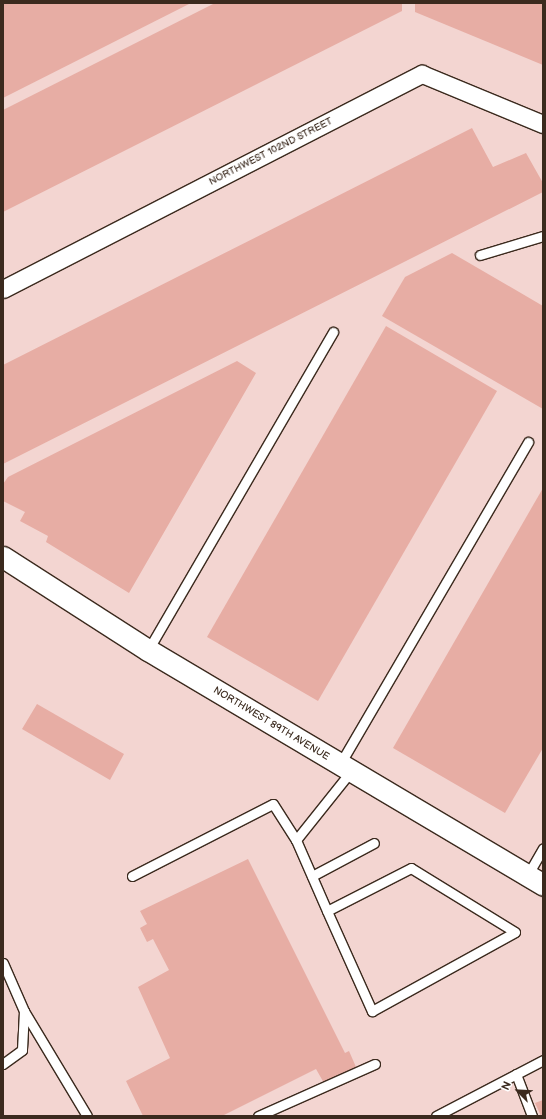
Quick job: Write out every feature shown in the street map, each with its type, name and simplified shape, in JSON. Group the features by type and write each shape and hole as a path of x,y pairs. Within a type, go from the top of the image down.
{"street":[{"name":"NORTHWEST 102ND STREET","path":"3,289 422,74 543,124"},
{"name":"NORTHWEST 89TH AVENUE","path":"3,556 148,650 535,881"}],"lane":[{"path":"480,255 543,236"},
{"path":"148,650 333,332"},
{"path":"296,840 345,768 528,442"},
{"path":"132,876 273,804 296,840 327,911 372,1011 515,932 411,868 327,911"},
{"path":"312,876 374,842"},
{"path":"535,881 543,848"},
{"path":"3,963 24,1011 87,1116"},
{"path":"3,1064 22,1050 24,1011"},
{"path":"436,1116 543,1060"},
{"path":"258,1116 375,1064"},
{"path":"516,1074 532,1116"}],"shaded area":[{"path":"3,3 543,3 543,1116 3,1116"}],"building":[{"path":"3,3 191,3 3,98"},
{"path":"215,3 402,3 402,11 3,212 3,110"},
{"path":"415,3 543,3 543,65 415,12"},
{"path":"472,128 493,167 526,153 543,183 543,192 3,464 3,365"},
{"path":"452,253 543,306 543,409 382,316 405,277"},
{"path":"386,326 497,391 318,701 207,637"},
{"path":"237,361 256,373 129,593 46,542 48,536 20,521 25,512 3,501 3,484 8,477"},
{"path":"543,488 543,748 505,813 393,748"},
{"path":"37,704 124,754 110,780 22,729"},
{"path":"248,859 345,1053 349,1051 356,1067 324,1083 316,1069 222,1116 143,1116 126,1081 170,1058 138,987 169,970 153,939 147,942 140,928 147,924 140,911"},
{"path":"543,1100 543,1116 541,1116 535,1103"}]}
